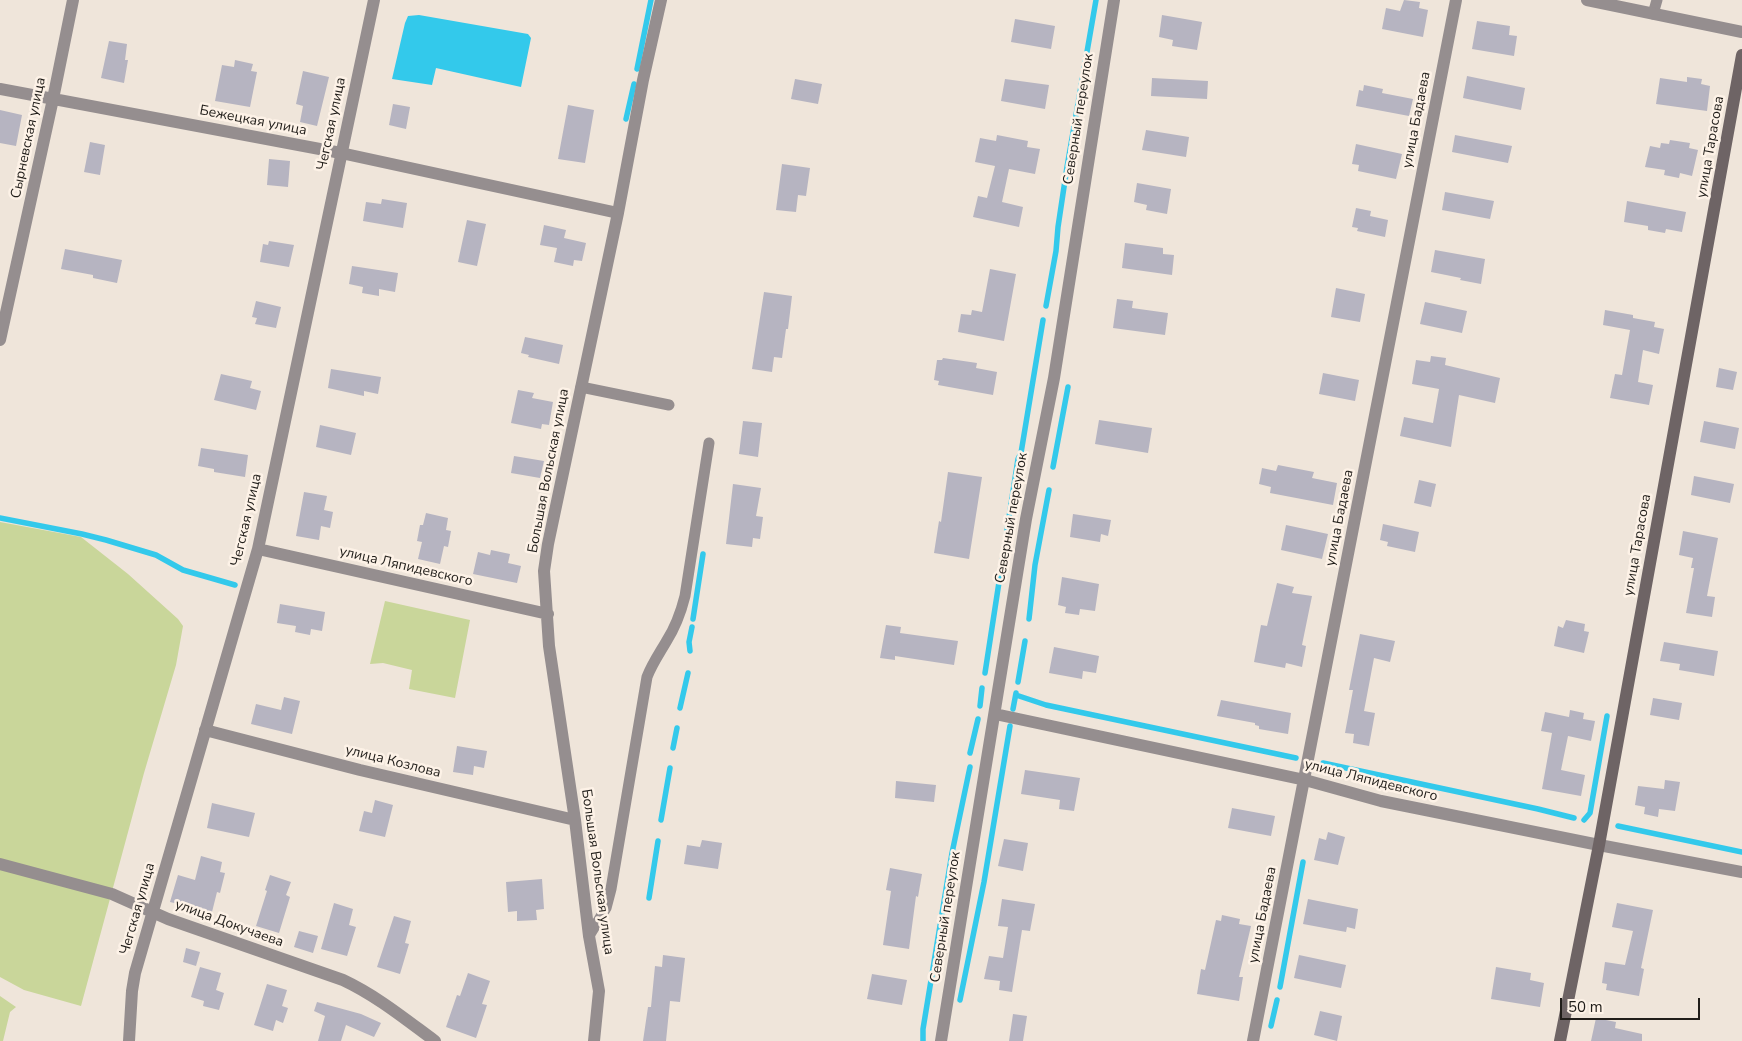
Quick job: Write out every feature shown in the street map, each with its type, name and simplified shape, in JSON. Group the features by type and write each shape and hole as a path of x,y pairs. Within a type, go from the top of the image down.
{"street":[{"name":"Сырневская улица","path":"0,340 73,0"},
{"name":"Чегская улица","path":"129,1041 135,973 258,550 374,0"},
{"name":"Большая Вольская улица","path":"594,1041 599,991 589,936 575,820 549,646 544,571 660,0"},
{"name":"Северный переулок","path":"941,1041 1027,511 1054,378 1114,0"},
{"name":"улица Бадаева","path":"1253,1041 1456,0"},
{"path":"1587,0 1742,32"},
{"name":"улица Тарасова","path":"1560,1041 1599,845 1742,55"},
{"name":"Бежецкая улица","path":"0,89 341,153 618,212"},
{"name":"улица Ляпидевского","path":"258,550 548,614"},
{"name":"улица Ляпидевского","path":"994,714 1305,780 1382,800 1599,845 1742,872"},
{"name":"улица Козлова","path":"205,730 360,770 575,820"},
{"name":"улица Докучаева","path":"0,864 112,894 152,912 343,980 382,1001 435,1041"}],"lane":[{"path":"1653,14 1656,0"},
{"path":"581,387 669,405"},
{"path":"589,936 606,908 611,889 647,677 652,664 668,640 683,603 709,443"}],"green space":[{"path":"0,522 81,537 128,574 178,619 183,626 176,665 144,773 81,1006 24,990 0,977"},
{"path":"385,601 470,620 455,698 409,689 412,670 383,663 370,664"},
{"path":"0,996 16,1007 10,1012 3,1041 0,1041"}],"water":[{"path":"419,15 528,34 531,38 521,87 436,68 432,85 392,79 405,23 408,16"}],"building":[{"path":"1404,0 1420,2 1419,8 1428,10 1423,37 1382,29 1386,8 1400,11"},
{"path":"1162,15 1202,22 1197,50 1172,46 1173,40 1159,37"},
{"path":"1015,19 1055,26 1051,49 1011,42"},
{"path":"1477,21 1510,26 1509,35 1517,36 1514,56 1472,49"},
{"path":"109,41 127,44 125,60 128,60 124,83 101,78"},
{"path":"235,60 253,64 251,71 257,72 250,107 215,101 222,65 234,67"},
{"path":"303,71 329,77 317,126 300,122 303,106 296,104"},
{"path":"1467,76 1525,88 1521,110 1463,98"},
{"path":"1687,77 1702,79 1701,84 1710,86 1707,111 1656,104 1660,78 1687,82"},
{"path":"1152,78 1208,81 1207,99 1151,96"},
{"path":"795,79 822,84 818,104 791,99"},
{"path":"1005,79 1049,85 1045,109 1001,101"},
{"path":"1364,85 1383,89 1382,93 1413,99 1409,116 1356,106 1359,90 1363,91"},
{"path":"393,104 410,107 406,129 389,125"},
{"path":"568,105 594,110 585,163 558,159"},
{"path":"0,110 22,115 16,146 0,143"},
{"path":"1146,130 1189,137 1186,157 1142,150"},
{"path":"997,135 1028,141 1027,147 1040,149 1035,174 1009,169 1002,202 1023,207 1019,227 973,217 978,196 987,198 995,166 975,162 980,138 996,141"},
{"path":"1455,135 1512,146 1508,163 1452,152"},
{"path":"1670,140 1690,143 1689,148 1698,150 1692,176 1680,173 1679,178 1664,175 1665,170 1645,167 1650,146 1660,148 1661,143 1669,144"},
{"path":"90,142 105,145 100,175 84,172"},
{"path":"1356,144 1402,154 1396,179 1358,171 1359,165 1352,164"},
{"path":"269,159 290,161 288,187 267,185"},
{"path":"782,164 810,168 806,196 798,195 796,212 776,210"},
{"path":"1137,183 1171,189 1167,214 1146,210 1147,205 1134,202"},
{"path":"1445,192 1494,201 1490,219 1442,210"},
{"path":"382,199 407,203 403,228 363,221 366,202 381,204"},
{"path":"1627,201 1686,212 1682,232 1666,229 1665,233 1648,230 1648,226 1624,222"},
{"path":"1356,208 1371,211 1370,216 1388,220 1385,237 1357,231 1358,228 1352,227"},
{"path":"467,220 486,224 477,266 458,262"},
{"path":"544,225 566,230 564,238 586,243 582,261 574,260 573,266 554,262 557,248 540,245"},
{"path":"269,241 294,245 289,267 260,262 263,244 268,245"},
{"path":"1125,243 1163,248 1163,254 1174,255 1172,275 1122,268"},
{"path":"65,249 122,260 117,283 93,278 93,275 61,269"},
{"path":"1435,250 1485,259 1481,284 1431,272"},
{"path":"352,266 398,273 395,292 379,289 379,296 362,293 363,287 349,284"},
{"path":"990,269 1016,274 1004,341 958,332 961,314 971,315 972,310 982,312"},
{"path":"1336,288 1365,294 1360,322 1331,317"},
{"path":"764,292 792,296 782,358 774,357 772,372 752,369"},
{"path":"1117,299 1133,301 1132,308 1168,313 1165,335 1113,328"},
{"path":"256,301 281,307 276,328 255,324 257,318 252,317"},
{"path":"1425,302 1467,311 1462,333 1420,324"},
{"path":"1605,310 1633,315 1633,318 1655,322 1654,327 1664,329 1659,354 1643,350 1638,382 1653,385 1649,405 1610,398 1615,374 1622,375 1630,330 1603,325"},
{"path":"525,337 563,345 559,364 528,357 529,355 521,353"},
{"path":"1431,356 1446,358 1445,365 1500,378 1495,403 1459,395 1451,447 1400,436 1404,417 1433,423 1439,389 1412,384 1416,360 1430,362"},
{"path":"943,358 977,363 976,368 997,372 993,395 938,385 939,381 934,380 937,360 942,360"},
{"path":"1719,368 1737,372 1733,390 1716,387"},
{"path":"331,369 381,377 378,394 364,391 364,396 328,388"},
{"path":"1323,373 1359,380 1355,401 1319,394"},
{"path":"221,374 252,381 250,388 261,391 256,410 214,400"},
{"path":"518,390 534,393 532,398 553,402 549,425 542,424 541,429 511,423"},
{"path":"1099,420 1152,428 1148,453 1095,444"},
{"path":"743,421 762,423 758,457 739,454"},
{"path":"1704,421 1739,428 1735,449 1700,442"},
{"path":"320,425 356,433 351,455 316,447"},
{"path":"201,448 248,455 245,477 214,472 214,469 198,466"},
{"path":"514,456 544,461 540,478 511,473"},
{"path":"1278,465 1314,472 1312,478 1337,483 1333,505 1270,493 1271,487 1259,484 1262,468 1276,471"},
{"path":"948,472 982,477 969,559 934,553 939,521 941,522"},
{"path":"1694,476 1734,484 1730,503 1691,495"},
{"path":"1419,480 1436,484 1431,507 1414,503"},
{"path":"733,484 761,488 756,516 763,517 760,539 753,538 752,547 726,544"},
{"path":"304,492 327,496 324,510 333,512 330,528 321,526 319,540 296,536"},
{"path":"426,513 448,518 446,530 451,531 448,547 444,546 440,564 418,559 422,542 417,541 420,525 423,525"},
{"path":"1073,514 1111,520 1108,536 1101,534 1100,542 1070,537"},
{"path":"1383,524 1419,532 1415,552 1387,546 1388,542 1380,540"},
{"path":"1286,525 1328,534 1322,559 1281,550"},
{"path":"1683,531 1718,538 1707,596 1715,597 1712,617 1686,613 1694,568 1691,568 1693,558 1679,555"},
{"path":"491,550 510,554 508,563 521,566 517,583 473,574 478,552 490,555"},
{"path":"1062,577 1099,584 1095,611 1080,609 1079,615 1065,613 1066,607 1058,605"},
{"path":"1277,583 1294,587 1292,593 1312,596 1302,645 1306,646 1302,667 1286,663 1285,668 1254,662 1261,625 1267,626"},
{"path":"280,604 325,612 322,631 311,629 310,635 295,632 296,626 277,623"},
{"path":"1566,620 1585,624 1584,631 1589,632 1584,653 1554,646 1558,626 1563,628"},
{"path":"886,625 901,627 900,633 958,641 954,665 895,656 895,660 880,658"},
{"path":"1360,634 1395,641 1390,662 1374,658 1364,711 1375,713 1369,746 1353,743 1354,734 1345,733 1353,690 1349,690"},
{"path":"1664,642 1718,651 1714,676 1679,670 1680,664 1660,661"},
{"path":"1054,647 1099,656 1096,673 1083,671 1082,679 1049,673"},
{"path":"284,697 300,701 292,734 251,724 256,704 281,710"},
{"path":"1653,698 1682,703 1679,720 1650,715"},
{"path":"1221,700 1291,713 1288,734 1259,729 1259,726 1255,725 1255,723 1217,716"},
{"path":"1570,710 1584,713 1583,719 1595,721 1591,741 1568,736 1561,770 1585,775 1581,796 1542,789 1552,733 1541,731 1545,712 1569,717"},
{"path":"457,746 487,751 484,768 474,766 473,775 453,772"},
{"path":"1025,770 1080,778 1074,811 1059,809 1060,800 1021,794"},
{"path":"1665,780 1680,782 1675,811 1659,809 1658,817 1644,814 1645,807 1635,805 1638,786 1664,789"},
{"path":"896,781 936,785 934,802 895,798"},
{"path":"375,800 393,805 385,837 359,831 364,811 372,813"},
{"path":"212,803 255,813 249,837 207,828"},
{"path":"1232,808 1275,816 1271,836 1228,828"},
{"path":"1328,832 1345,837 1338,865 1314,860 1319,838 1326,840"},
{"path":"1004,839 1028,843 1023,871 998,866"},
{"path":"702,840 722,843 718,869 684,864 687,845 700,847"},
{"path":"201,856 222,862 220,872 225,873 220,893 217,892 212,912 170,902 178,875 195,880"},
{"path":"890,868 922,874 918,897 916,896 909,949 883,945 891,891 886,890"},
{"path":"270,875 291,882 286,895 290,897 279,933 256,926"},
{"path":"542,879 544,909 536,910 537,920 517,921 517,911 508,912 506,882"},
{"path":"1002,899 1035,904 1030,931 1022,930 1012,992 999,990 1000,981 984,979 989,956 1003,958 1008,927 998,926"},
{"path":"1308,899 1358,909 1355,929 1347,927 1346,932 1303,924"},
{"path":"334,903 353,909 349,925 356,927 347,956 321,949"},
{"path":"1617,903 1653,910 1641,968 1644,969 1639,996 1606,990 1607,984 1602,983 1605,962 1625,965 1633,931 1612,927"},
{"path":"1222,915 1240,919 1239,924 1251,926 1239,977 1243,977 1239,1001 1197,994 1201,969 1205,970 1216,920 1221,921"},
{"path":"394,916 411,921 405,943 409,944 400,974 377,967"},
{"path":"299,931 318,936 313,953 294,947"},
{"path":"186,948 200,952 196,966 183,962"},
{"path":"663,955 685,958 680,1002 670,1001 666,1041 643,1041 648,1007 651,1007 655,966 662,967"},
{"path":"1299,955 1346,965 1341,988 1294,978"},
{"path":"200,967 221,973 216,990 224,993 219,1010 203,1006 204,1001 191,997"},
{"path":"1496,967 1531,973 1530,980 1544,983 1540,1007 1491,999"},
{"path":"468,973 490,981 482,1004 487,1005 476,1038 446,1027 457,995 460,996"},
{"path":"872,974 907,980 902,1005 867,999"},
{"path":"267,984 287,990 282,1006 288,1008 283,1023 276,1020 273,1031 254,1025"},
{"path":"317,1002 361,1014 381,1023 374,1037 346,1025 341,1041 318,1041 325,1016 314,1011"},
{"path":"1320,1011 1342,1016 1337,1041 1314,1035"},
{"path":"1013,1014 1027,1016 1023,1041 1009,1041"},
{"path":"1596,1018 1616,1022 1615,1028 1642,1034 1642,1041 1591,1041"}],"waterway":[{"path":"637,69 651,0"},
{"path":"1046,306 1056,251 1067,167 1096,0"},
{"path":"626,119 634,84"},
{"path":"985,673 1018,459 1021,453 1043,320"},
{"path":"1053,467 1068,387"},
{"path":"1029,619 1035,565 1049,490"},
{"path":"0,518 106,540 156,555 183,570 235,585"},
{"path":"693,619 703,554"},
{"path":"690,651 689,642 692,627"},
{"path":"1018,682 1025,641"},
{"path":"680,708 688,673"},
{"path":"980,706 982,688"},
{"path":"1013,709 1016,693"},
{"path":"1016,695 1046,705 1296,758"},
{"path":"1584,820 1590,813 1607,716"},
{"path":"970,753 978,719"},
{"path":"960,1000 984,882 1010,726"},
{"path":"673,748 677,728"},
{"path":"1323,763 1574,818"},
{"path":"923,1041 923,1029 952,853 970,767"},
{"path":"661,820 670,768"},
{"path":"1618,826 1742,852"},
{"path":"649,898 658,841"},
{"path":"1280,987 1303,862"},
{"path":"1271,1026 1277,1000"}]}
